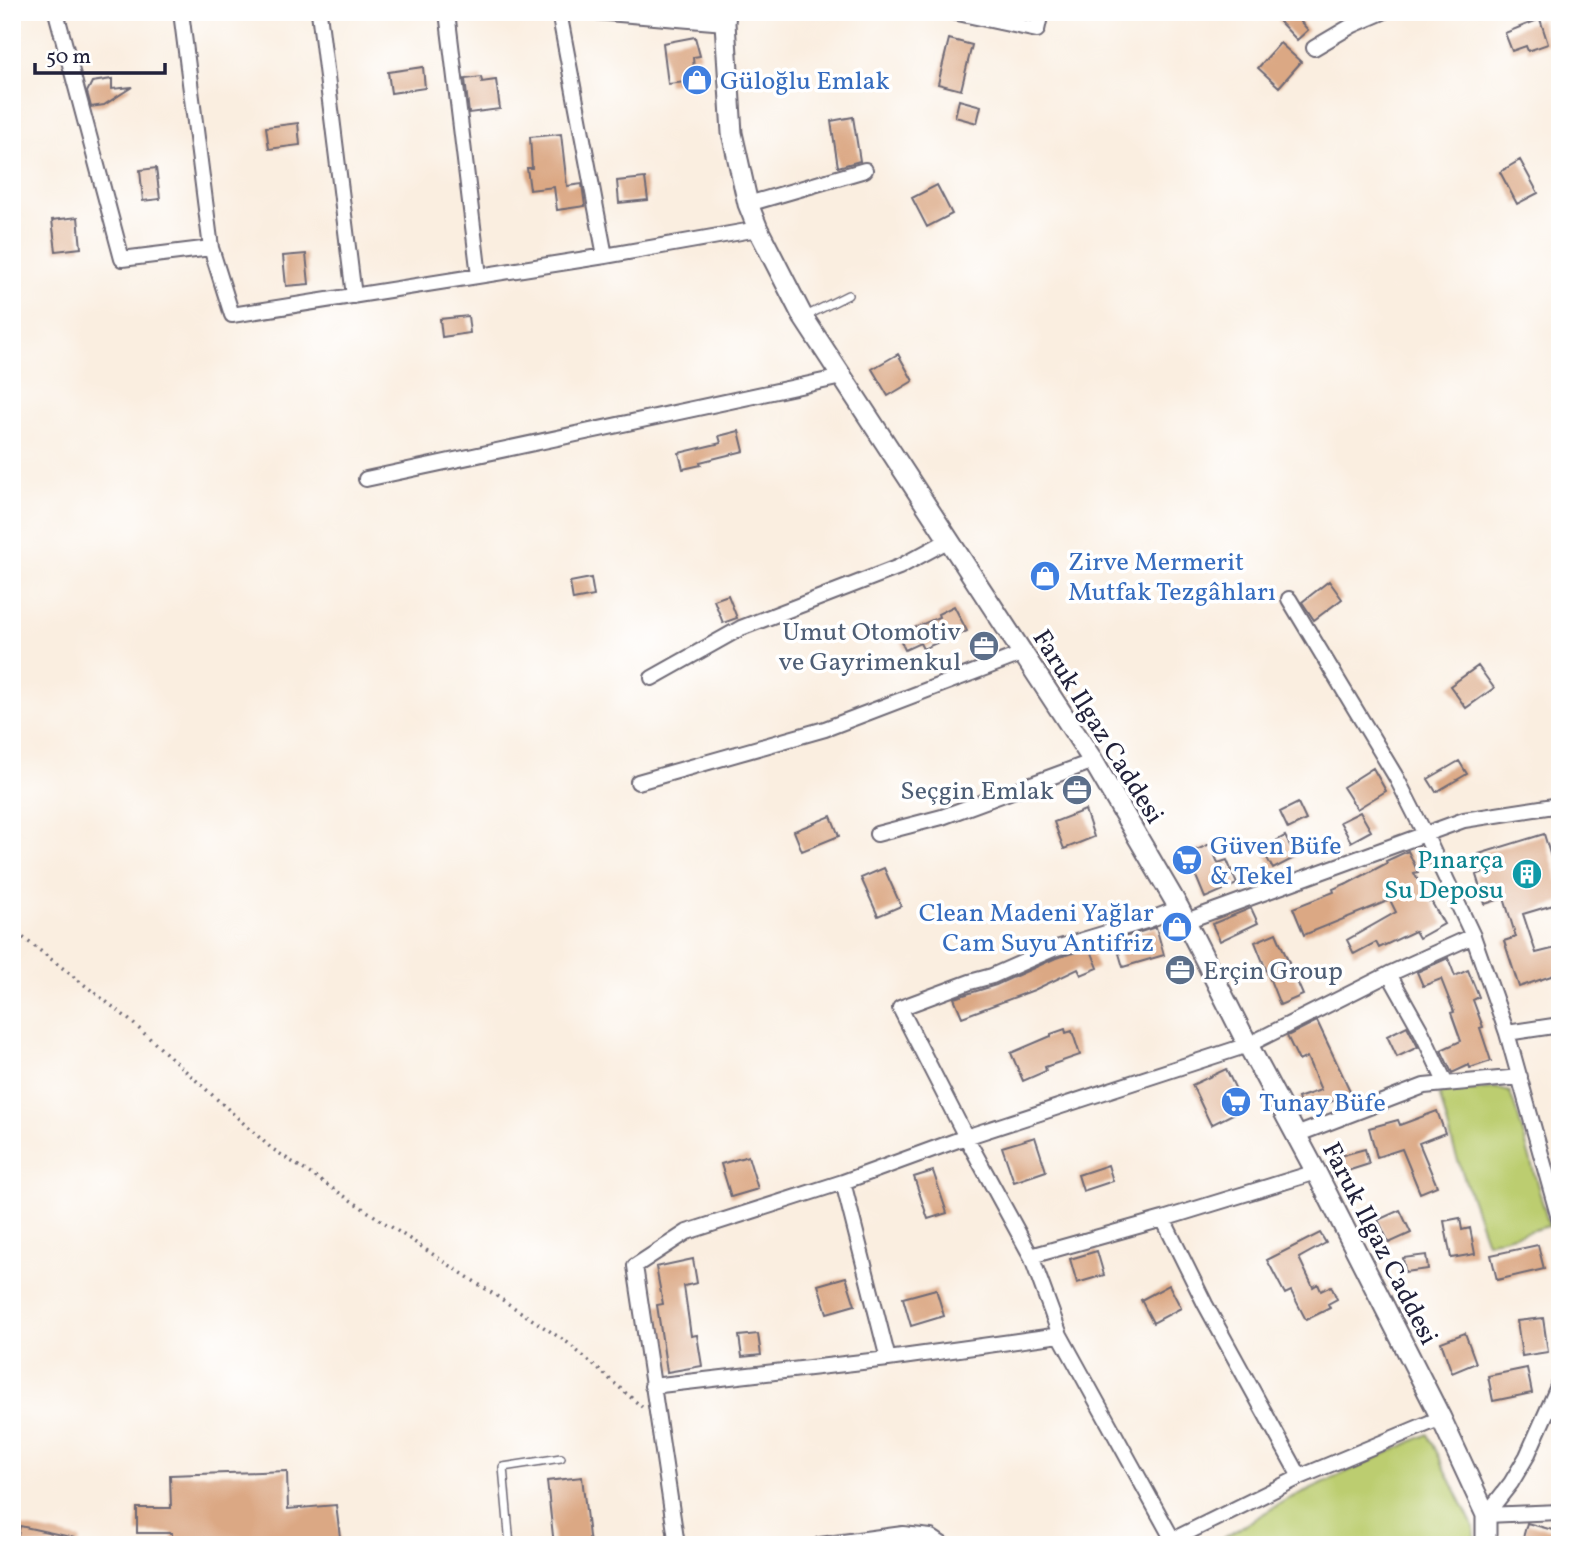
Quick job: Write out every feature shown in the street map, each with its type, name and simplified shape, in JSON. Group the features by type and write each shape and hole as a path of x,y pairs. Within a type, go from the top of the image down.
{"street":[{"path":"56,12 122,259 211,248"},
{"path":"181,12 211,248 232,315 758,229"},
{"path":"319,12 354,296"},
{"path":"447,12 479,276"},
{"path":"559,12 605,256"},
{"path":"596,12 725,18"},
{"path":"953,12 1037,30 1041,12"},
{"path":"1314,48 1353,25 1383,12"},
{"name":"Faruk Ilgaz Caddesi","path":"725,18 732,133 748,204 758,229 803,317 1092,759 1182,915 1441,1418 1486,1515 1486,1545"},
{"path":"748,204 865,170"},
{"path":"366,478 842,377"},
{"path":"652,678 741,628 899,567 949,540"},
{"path":"1289,599 1396,777 1472,936 1507,1032 1560,1222"},
{"path":"638,782 825,729 1024,653"},
{"path":"877,834 942,817 1083,765 1092,759"},
{"path":"1441,1418 1300,1477 1167,1542 1060,1335 1031,1256 900,1008 992,976 1053,949 1149,920 1182,915 1464,820 1560,805"},
{"path":"677,1545 635,1266 687,1232 1248,1045 1389,974 1472,936"},
{"path":"1389,974 1421,1031 1446,1084"},
{"path":"1507,1032 1560,1025"},
{"path":"1296,1135 1424,1086 1520,1077"},
{"path":"1031,1256 1316,1172"},
{"path":"843,1182 888,1359"},
{"path":"1163,1219 1205,1304 1300,1477"},
{"path":"652,1386 888,1359 1060,1335"},
{"path":"1486,1515 1511,1483 1527,1456 1560,1382"},
{"path":"1486,1515 1560,1512"},
{"path":"820,1545 903,1534 931,1537 943,1545"}],"lane":[{"path":"803,317 848,295"},
{"path":"510,1545 503,1466 561,1458"}],"path":[{"path":"12,929 126,1017 271,1148 568,1343 658,1421"}],"green space":[{"path":"1497,1088 1510,1092 1549,1226 1487,1242 1454,1149 1439,1093"},
{"path":"1428,1434 1474,1528 1476,1545 1212,1545 1286,1500"}],"building":[{"path":"1287,12 1292,12 1308,30 1297,40 1278,20"},
{"path":"1540,19 1548,44 1528,51 1526,46 1512,51 1505,33"},
{"path":"695,37 700,56 693,57 695,81 668,84 663,43"},
{"path":"949,39 972,45 961,90 938,84"},
{"path":"1280,43 1301,62 1279,87 1258,68"},
{"path":"423,67 425,88 391,93 388,72"},
{"path":"481,77 482,82 496,80 500,109 469,113 465,79"},
{"path":"112,79 112,89 132,87 104,105 91,107 87,92 92,82"},
{"path":"959,100 981,106 977,123 955,117"},
{"path":"853,117 860,161 838,167 831,121"},
{"path":"298,123 300,145 269,149 266,127"},
{"path":"561,134 567,186 582,184 585,206 557,210 554,187 530,190 527,168 532,168 530,137"},
{"path":"1520,160 1538,193 1517,204 1500,172"},
{"path":"156,168 160,199 143,201 140,170"},
{"path":"645,178 648,200 619,203 617,181"},
{"path":"937,185 952,214 927,227 912,198"},
{"path":"78,217 81,248 56,251 52,220"},
{"path":"306,254 309,284 286,286 283,256"},
{"path":"468,316 470,333 442,337 440,319"},
{"path":"898,354 913,381 888,396 872,369"},
{"path":"739,431 744,451 683,469 679,453 721,443 719,436"},
{"path":"591,578 594,596 573,600 570,582"},
{"path":"1329,581 1342,599 1314,620 1302,602"},
{"path":"728,595 737,618 723,623 714,600"},
{"path":"954,606 967,631 923,649 920,643 905,650 898,635 939,617 938,614"},
{"path":"1478,666 1494,688 1466,708 1450,686"},
{"path":"1459,761 1467,774 1436,792 1428,779"},
{"path":"1373,768 1386,791 1357,809 1343,787"},
{"path":"1298,803 1306,820 1288,829 1280,812"},
{"path":"1085,810 1094,837 1064,849 1054,822"},
{"path":"1360,812 1371,831 1351,842 1340,822"},
{"path":"831,816 839,836 802,851 794,831"},
{"path":"1544,834 1560,887 1560,903 1523,914 1536,953 1560,947 1560,973 1519,987 1504,941 1516,937 1504,898 1485,904 1476,875 1484,872 1479,854"},
{"path":"1285,836 1296,857 1273,869 1262,849"},
{"path":"1210,844 1218,863 1227,860 1237,884 1205,898 1193,869 1186,871 1180,857"},
{"path":"1408,851 1418,872 1414,873 1444,924 1419,938 1415,931 1379,948 1376,942 1354,954 1347,940 1396,912 1390,900 1304,935 1293,908 1334,892 1333,889"},
{"path":"884,868 901,906 878,916 861,878"},
{"path":"1251,908 1258,923 1220,941 1212,924"},
{"path":"1156,927 1164,955 1123,967 1115,940"},
{"path":"1276,933 1303,995 1280,1005 1255,942"},
{"path":"1090,948 1098,968 1081,975 1078,969 1034,990 962,1017 954,998 996,985 1056,958"},
{"path":"1448,958 1455,976 1468,970 1479,997 1473,1000 1491,1061 1470,1068 1469,1065 1452,1073 1441,1050 1461,1041 1451,1013 1454,1012 1441,979 1423,986 1417,972"},
{"path":"1317,1021 1352,1095 1302,1111 1298,1098 1321,1090 1307,1057 1299,1061 1287,1036"},
{"path":"1407,1026 1418,1047 1397,1057 1387,1036"},
{"path":"1065,1029 1066,1033 1072,1031 1080,1055 1045,1067 1046,1071 1023,1081 1011,1053"},
{"path":"1226,1069 1245,1108 1211,1125 1192,1085"},
{"path":"1437,1111 1445,1133 1419,1143 1437,1186 1420,1193 1402,1149 1377,1157 1369,1128 1398,1120 1400,1125"},
{"path":"1035,1137 1046,1171 1014,1182 1002,1147"},
{"path":"1365,1149 1369,1164 1341,1173 1336,1157"},
{"path":"748,1156 758,1189 731,1197 721,1164"},
{"path":"1108,1165 1113,1181 1083,1191 1078,1175"},
{"path":"933,1171 947,1213 928,1219 914,1177"},
{"path":"1400,1210 1411,1233 1389,1243 1378,1220"},
{"path":"1460,1218 1462,1230 1470,1228 1475,1254 1451,1258 1444,1221"},
{"path":"1320,1233 1326,1243 1299,1258 1313,1287 1318,1284 1321,1291 1331,1286 1337,1299 1328,1304 1330,1308 1306,1320 1291,1291 1285,1294 1267,1260"},
{"path":"1538,1245 1544,1269 1497,1280 1491,1255"},
{"path":"1097,1251 1104,1275 1077,1283 1070,1259"},
{"path":"1426,1255 1428,1269 1405,1272 1403,1258"},
{"path":"693,1259 697,1283 684,1286 691,1336 697,1335 702,1366 667,1372 657,1305 663,1304 656,1267"},
{"path":"846,1277 855,1305 827,1313 818,1285"},
{"path":"1169,1285 1181,1308 1153,1323 1141,1300"},
{"path":"936,1289 944,1316 911,1326 903,1298"},
{"path":"1543,1318 1548,1352 1522,1356 1517,1321"},
{"path":"1465,1333 1476,1363 1452,1373 1441,1342"},
{"path":"758,1334 761,1355 742,1357 739,1336"},
{"path":"1527,1368 1532,1393 1493,1401 1488,1376"},
{"path":"287,1471 288,1509 336,1505 341,1545 172,1545 172,1533 137,1533 137,1508 171,1508 170,1475"},
{"path":"582,1477 590,1545 554,1545 547,1481"},
{"path":"1527,1523 1560,1532 1560,1545 1521,1545"},
{"path":"20,1526 80,1539 79,1545 16,1545"}],"place":[{"name":"Güloğlu Emlak","path":"697,80"},
{"name":"Zirve Mermerit Mutfak Tezgâhları","path":"1045,576"},
{"name":"Umut Otomotiv ve Gayrimenkul","path":"984,646"},
{"name":"Seçgin Emlak","path":"1077,790"},
{"name":"Güven Büfe & Tekel","path":"1187,860"},
{"name":"Pınarça Su Deposu","path":"1527,874"},
{"name":"Clean Madeni Yağlar Cam Suyu Antifriz","path":"1177,927"},
{"name":"Erçin Group","path":"1180,970"},
{"name":"Tunay Büfe","path":"1236,1102"}]}
